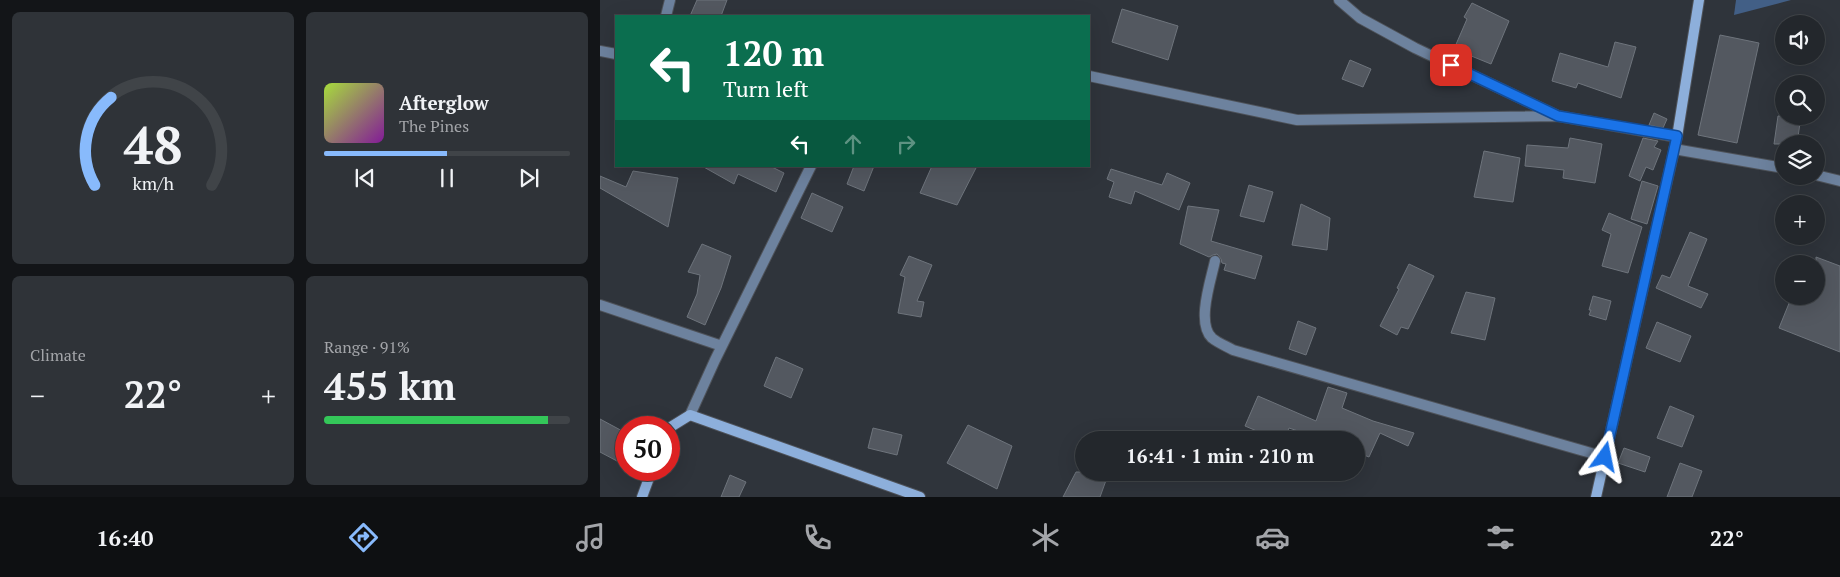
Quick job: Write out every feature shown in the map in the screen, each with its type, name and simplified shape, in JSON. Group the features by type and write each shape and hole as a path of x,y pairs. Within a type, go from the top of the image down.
{"main road":[{"path":"1596,497 1677,136 1700,0"},
{"path":"680,422 690,416 920,497"},
{"path":"642,497 648,481"}],"street":[{"path":"666,15 670,0"},
{"path":"1339,0 1360,18 1415,48 1558,116"},
{"path":"600,51 615,54"},
{"path":"1090,76 1298,120 1558,116 1677,136"},
{"path":"1674,149 1775,166"},
{"path":"690,416 722,346 811,167"},
{"path":"1825,177 1840,181"},
{"path":"1215,261 1204,316 1206,329 1212,337 1233,350 1605,457"},
{"path":"600,305 722,346"}],"shaded area":[{"path":"1736,0 1791,0 1734,15"}],"building":[{"path":"697,0 727,0 721,15 690,15"},
{"path":"1472,3 1509,21 1491,64 1454,49 1467,19 1464,17"},
{"path":"1122,9 1178,26 1168,60 1112,42"},
{"path":"1720,35 1759,43 1737,143 1698,135"},
{"path":"1615,42 1636,47 1621,98 1578,83 1576,88 1552,81 1560,53 1608,67"},
{"path":"1350,60 1371,69 1363,87 1342,79"},
{"path":"1654,113 1667,119 1663,128 1649,125"},
{"path":"1777,125 1800,125 1798,135 1775,135"},
{"path":"1570,138 1602,144 1595,183 1563,178 1564,170 1525,166 1527,145 1568,148"},
{"path":"1643,138 1658,141 1654,147 1661,150 1653,170 1646,167 1640,181 1629,176"},
{"path":"1484,151 1520,158 1513,202 1474,197"},
{"path":"704,167 772,167 784,173 776,192 738,174 734,184"},
{"path":"854,167 874,167 864,191 847,184"},
{"path":"932,167 976,167 957,205 920,193"},
{"path":"1111,169 1162,185 1167,173 1190,183 1179,210 1135,191 1131,204 1109,197 1114,182 1107,179"},
{"path":"633,171 678,178 668,227 600,188 600,176 626,187"},
{"path":"1642,181 1658,186 1647,224 1631,219"},
{"path":"1249,185 1273,192 1264,222 1240,216"},
{"path":"812,193 843,207 832,232 801,218"},
{"path":"1301,204 1330,218 1327,250 1292,245"},
{"path":"1188,206 1219,210 1211,241 1262,256 1255,279 1224,270 1226,264 1222,263 1217,254 1209,257 1180,244"},
{"path":"1609,213 1642,227 1628,273 1602,266 1611,234 1602,230"},
{"path":"1690,232 1707,239 1688,286 1708,294 1701,308 1656,288 1662,275 1670,278"},
{"path":"702,244 731,256 721,288 705,325 687,317 697,294 700,275 688,272"},
{"path":"909,256 932,265 917,301 924,302 921,317 898,313 905,277 900,275"},
{"path":"1825,260 1840,266 1840,352 1779,328 1788,305 1825,305"},
{"path":"1409,264 1434,276 1408,329 1401,327 1397,335 1380,326 1399,289 1397,288"},
{"path":"1466,292 1495,298 1485,340 1451,333"},
{"path":"1593,296 1611,301 1606,320 1589,315"},
{"path":"1298,321 1316,328 1306,355 1289,349"},
{"path":"1657,322 1691,336 1680,362 1646,348"},
{"path":"776,357 803,369 791,398 764,386"},
{"path":"1328,387 1347,393 1342,408 1373,421 1414,433 1408,446 1380,433 1369,457 1365,455 1365,431 1298,431 1289,428 1288,431 1257,431 1245,426 1258,396 1316,421"},
{"path":"1670,406 1694,416 1682,447 1657,438"},
{"path":"600,419 615,427 615,460 600,452"},
{"path":"968,425 1012,446 997,489 947,463"},
{"path":"873,428 902,435 897,455 868,448"},
{"path":"1624,448 1650,457 1645,472 1618,463"},
{"path":"1680,463 1702,471 1692,497 1667,497"},
{"path":"1075,474 1075,481 1106,481 1100,497 1063,497"},
{"path":"730,475 746,482 739,497 721,497"}],"route":[{"path":"1451,65 1558,116 1677,136 1605,457"}]}
